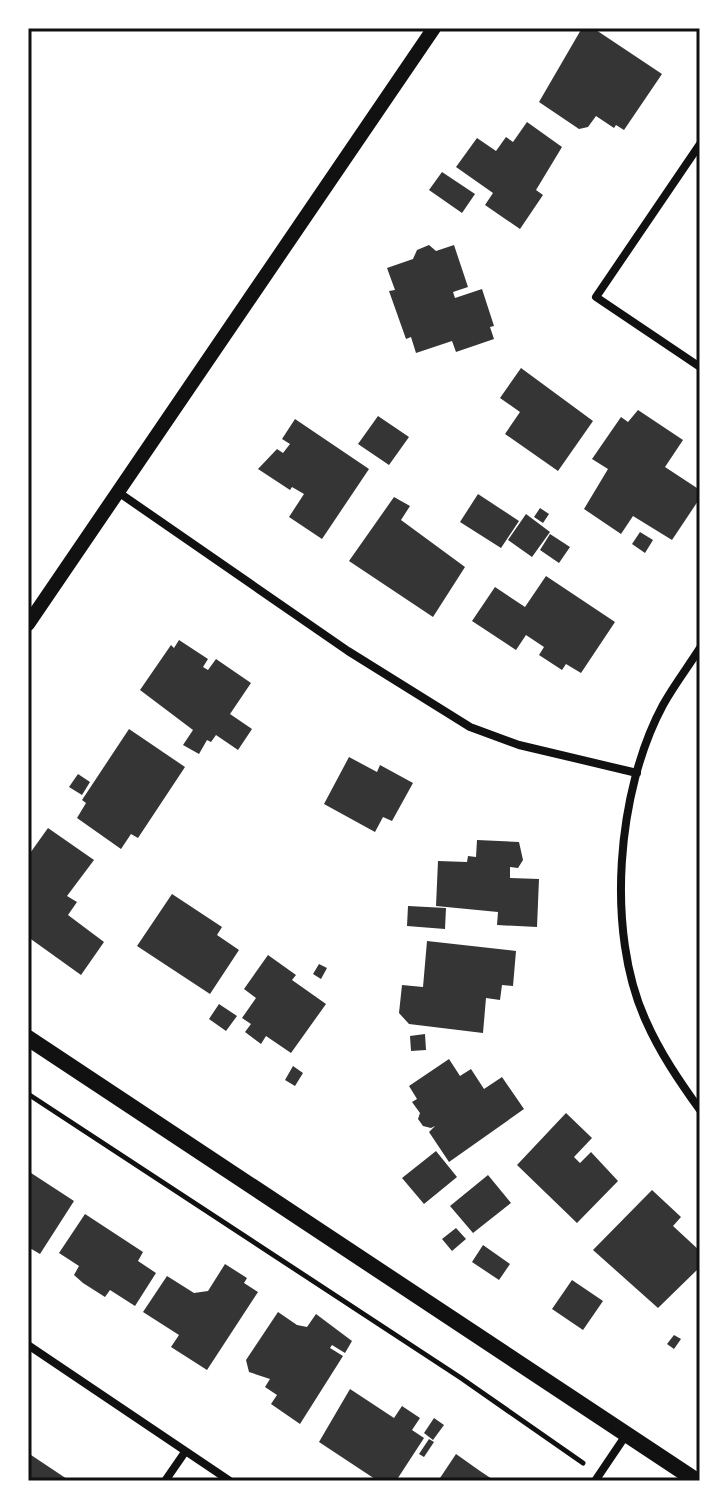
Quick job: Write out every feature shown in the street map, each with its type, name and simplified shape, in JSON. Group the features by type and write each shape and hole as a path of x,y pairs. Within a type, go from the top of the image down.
{"main road":[{"path":"28,1038 697,1481"}],"street":[{"path":"28,624 434,28"},
{"path":"700,144 596,297 700,367"},
{"path":"118,492 348,651 470,727 519,745 637,773"},
{"path":"700,648 662,706 637,773 622,846 623,922 644,1019 676,1077 700,1110"},
{"path":"28,1345 230,1481"},
{"path":"595,1481 626,1435"},
{"path":"165,1481 185,1452"}],"path":[{"path":"28,1094 461,1378 568,1452"}],"building":[{"path":"582,28 593,28 662,74 624,130 616,125 614,128 596,116 588,127 579,129 539,102"},
{"path":"527,122 562,147 536,190 543,195 520,229 485,205 493,193 456,167 477,138 496,151 506,137 513,142"},
{"path":"442,172 475,194 462,213 429,190"},
{"path":"429,245 436,251 454,245 468,287 453,292 455,298 482,289 494,326 490,327 494,339 456,352 452,341 416,353 411,337 406,339 389,291 395,290 387,268 413,259 417,250"},
{"path":"521,368 593,421 558,471 505,434 520,412 500,398"},
{"path":"638,410 683,440 665,467 700,490 700,498 672,540 633,516 621,534 584,509 608,469 592,459 621,417 628,422"},
{"path":"378,416 409,437 389,465 358,444"},
{"path":"295,419 369,469 322,539 289,517 304,494 292,487 290,490 258,469 277,449 283,453 290,444 282,439"},
{"path":"478,494 519,521 501,548 460,522"},
{"path":"394,497 410,506 401,520 465,567 433,617 349,561"},
{"path":"540,508 549,514 543,523 534,517"},
{"path":"526,514 550,532 532,557 508,540"},
{"path":"640,532 653,540 645,553 632,544"},
{"path":"550,534 570,547 559,563 540,550"},
{"path":"546,576 615,622 581,673 566,664 562,670 539,655 544,647 526,635 516,650 472,621 495,587 525,607"},
{"path":"179,640 208,659 203,667 208,670 216,659 251,683 230,714 252,729 238,750 216,735 211,742 207,740 199,754 183,745 193,730 140,690 171,645 174,648"},
{"path":"129,729 185,767 138,838 131,834 121,849 77,818 86,803 82,800"},
{"path":"349,757 377,772 380,765 413,783 392,821 383,817 375,832 324,804"},
{"path":"78,774 90,782 82,795 69,787"},
{"path":"48,828 94,860 67,896 77,902 68,915 104,942 81,975 28,937 28,856"},
{"path":"477,840 519,842 523,860 518,868 510,867 510,878 539,879 537,927 497,925 498,912 436,906 438,861 467,862 468,856 476,857"},
{"path":"172,894 222,927 217,935 239,950 210,994 137,946"},
{"path":"408,906 446,908 445,929 407,926"},
{"path":"427,941 516,951 513,986 502,985 500,1000 486,998 483,1033 409,1024 399,1013 402,985 423,987"},
{"path":"268,955 296,975 292,980 326,1004 291,1053 266,1036 261,1044 245,1032 251,1024 242,1018 256,998 244,989"},
{"path":"319,964 327,968 321,979 313,974"},
{"path":"219,1004 237,1016 226,1031 209,1019"},
{"path":"425,1034 426,1050 411,1051 410,1036"},
{"path":"449,1059 460,1076 471,1069 484,1089 502,1077 524,1109 449,1162 429,1132 435,1126 423,1126 418,1119 420,1113 412,1102 417,1099 409,1086"},
{"path":"293,1066 303,1073 295,1086 285,1080"},
{"path":"566,1113 592,1138 574,1157 580,1163 591,1152 618,1181 577,1223 517,1165"},
{"path":"436,1151 457,1177 424,1204 402,1178"},
{"path":"28,1171 74,1201 40,1254 28,1247"},
{"path":"488,1175 511,1203 473,1233 450,1206"},
{"path":"652,1190 681,1217 673,1226 700,1251 700,1267 658,1308 593,1250"},
{"path":"85,1214 143,1252 138,1261 156,1273 135,1306 110,1290 105,1297 83,1283 74,1275 79,1266 59,1253"},
{"path":"456,1228 466,1239 452,1251 442,1239"},
{"path":"483,1245 510,1264 499,1280 472,1262"},
{"path":"225,1264 247,1278 244,1283 258,1292 207,1370 171,1347 179,1335 143,1312 167,1276 194,1293 208,1291"},
{"path":"572,1280 603,1301 583,1330 552,1309"},
{"path":"278,1312 297,1325 307,1327 316,1314 352,1341 345,1353 332,1345 330,1348 343,1356 300,1424 271,1404 277,1395 265,1387 270,1379 249,1372 246,1360"},
{"path":"674,1335 681,1339 674,1349 667,1344"},
{"path":"350,1389 394,1418 402,1406 420,1418 412,1430 424,1438 396,1481 378,1481 319,1442"},
{"path":"434,1418 444,1425 433,1440 424,1433"},
{"path":"429,1439 434,1442 424,1457 419,1454"},
{"path":"28,1453 70,1481 28,1481"},
{"path":"456,1454 480,1471 495,1481 438,1481"}]}
